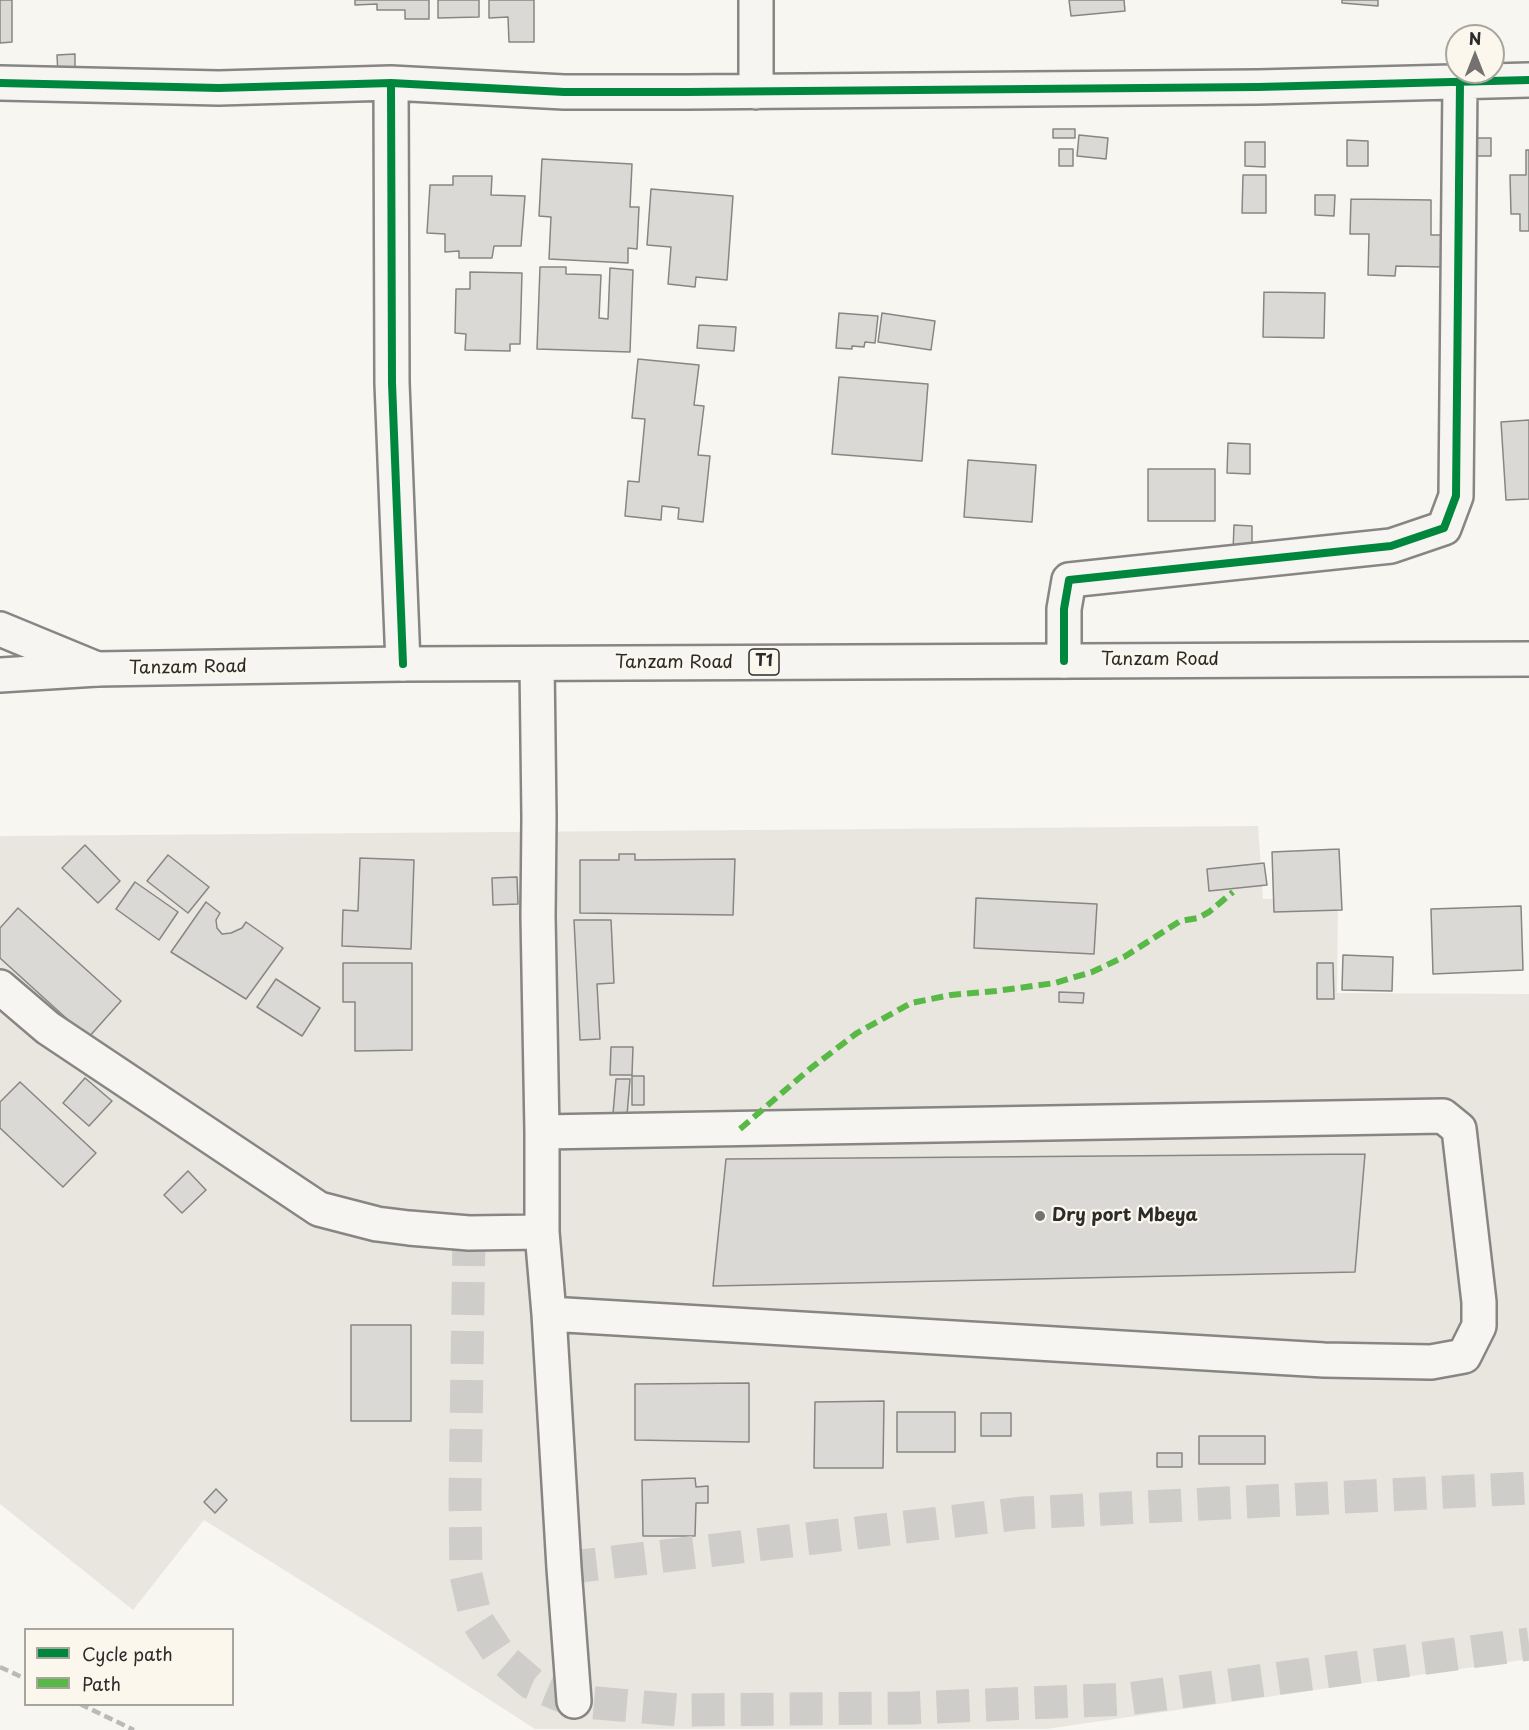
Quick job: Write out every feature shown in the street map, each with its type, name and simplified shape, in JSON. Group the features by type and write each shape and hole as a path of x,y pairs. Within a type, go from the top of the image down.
{"main road":[{"path":"756,0 756,92"},
{"path":"1505,81 1529,80"},
{"path":"0,83 219,88 391,83 564,92 756,92 1258,87 1445,82"},
{"path":"391,83 392,383 403,664"},
{"path":"1064,661 1064,609 1070,580 1391,546 1444,528 1456,496 1460,84"},
{"path":"0,629 97,669"},
{"name":"Tanzam Road","path":"0,675 97,669 403,664 1529,658"},
{"path":"537,664 542,1232 574,1701"},
{"path":"0,987 48,1028 319,1209 377,1224 409,1228 469,1233 542,1232"},
{"path":"542,1132 1443,1116 1459,1129 1479,1302 1479,1326 1464,1356 1431,1362 1312,1359 549,1314"}],"shaded area":[{"path":"1258,826 1263,899 1338,898 1337,993 1529,994 1529,1659 1046,1729 535,1729 204,1520 133,1610 0,1504 0,836"}],"building":[{"path":"0,0 12,0 12,42 0,43"},
{"path":"355,0 429,0 429,19 405,19 405,10 377,10 377,4 355,5"},
{"path":"438,0 479,0 479,17 438,18"},
{"path":"489,0 534,0 534,42 509,42 508,17 489,18"},
{"path":"1069,0 1124,0 1125,11 1071,16"},
{"path":"1342,0 1378,0 1378,6 1342,3"},
{"path":"75,54 75,75 58,75 57,55"},
{"path":"1053,129 1075,129 1075,138 1053,138"},
{"path":"1079,135 1108,138 1106,159 1077,156"},
{"path":"1476,138 1491,138 1491,156 1475,156"},
{"path":"1347,140 1368,141 1368,166 1347,166"},
{"path":"1245,142 1265,142 1265,167 1245,166"},
{"path":"1059,149 1073,149 1073,166 1059,166"},
{"path":"1526,150 1529,150 1529,231 1520,231 1520,214 1511,214 1510,175 1526,175"},
{"path":"542,159 632,164 630,207 639,207 637,249 628,248 628,263 549,259 551,217 539,216"},
{"path":"1243,175 1266,175 1266,213 1242,213"},
{"path":"453,176 492,176 491,195 525,196 521,246 494,246 492,258 459,258 459,251 445,252 445,234 427,233 430,185 453,185"},
{"path":"651,189 733,196 727,280 696,277 695,287 668,284 671,247 647,245"},
{"path":"1315,195 1335,195 1334,216 1315,215"},
{"path":"1351,199 1431,200 1431,235 1443,235 1442,267 1396,266 1395,276 1368,275 1369,234 1350,234"},
{"path":"540,267 566,267 566,274 601,275 599,318 608,319 610,268 633,270 630,352 537,349"},
{"path":"470,272 522,273 520,344 510,344 510,351 465,350 466,334 455,333 456,289 470,289"},
{"path":"1264,292 1325,293 1324,338 1263,337"},
{"path":"839,313 878,316 875,343 865,342 864,347 852,346 852,349 836,348"},
{"path":"882,313 935,321 931,350 878,342"},
{"path":"699,325 736,327 734,351 697,348"},
{"path":"638,359 699,365 694,405 704,406 698,455 710,456 703,522 678,519 679,508 662,506 661,520 625,516 628,481 639,482 645,419 632,418"},
{"path":"839,377 928,384 922,461 832,454"},
{"path":"1529,420 1529,499 1506,500 1501,422"},
{"path":"1228,443 1250,444 1250,474 1227,473"},
{"path":"968,460 1036,465 1032,522 964,517"},
{"path":"1148,469 1215,469 1215,521 1148,521"},
{"path":"1234,525 1252,526 1252,551 1233,551"},
{"path":"85,845 120,881 98,903 62,868"},
{"path":"1339,849 1342,910 1274,912 1272,852"},
{"path":"619,854 635,854 635,860 735,859 733,915 580,913 580,860 619,860"},
{"path":"168,855 209,887 188,913 147,881"},
{"path":"360,858 414,860 411,949 342,946 343,910 358,911"},
{"path":"1264,863 1267,885 1209,891 1207,869"},
{"path":"517,877 518,904 493,905 492,878"},
{"path":"135,882 178,912 159,940 116,909"},
{"path":"976,898 1097,904 1094,954 974,948"},
{"path":"206,902 220,913 216,920 217,928 222,934 242,928 246,922 283,948 246,999 171,952"},
{"path":"1521,906 1523,970 1433,974 1431,909"},
{"path":"18,908 121,1001 88,1038 0,958 0,928"},
{"path":"574,920 611,920 614,983 597,984 600,1039 580,1040"},
{"path":"1343,955 1393,957 1392,991 1342,990"},
{"path":"343,963 412,963 412,1050 355,1051 355,1002 343,1002"},
{"path":"1317,963 1333,963 1334,999 1317,999"},
{"path":"276,979 320,1008 302,1036 257,1007"},
{"path":"1059,992 1084,993 1083,1003 1059,1002"},
{"path":"611,1047 633,1047 632,1075 610,1075"},
{"path":"632,1076 644,1076 644,1105 632,1105"},
{"path":"85,1078 112,1101 89,1126 63,1103"},
{"path":"616,1079 630,1079 627,1115 613,1114"},
{"path":"20,1082 96,1153 63,1187 0,1128 0,1102"},
{"name":"Dry port Mbeya","path":"1365,1154 1355,1272 713,1286 726,1159"},
{"path":"188,1171 206,1190 182,1213 164,1195"},
{"path":"351,1325 411,1325 411,1421 351,1421"},
{"path":"749,1383 749,1442 635,1440 635,1384"},
{"path":"884,1401 883,1468 814,1468 815,1402"},
{"path":"897,1412 955,1412 955,1452 897,1452"},
{"path":"981,1413 1011,1413 1011,1436 981,1436"},
{"path":"1199,1436 1265,1436 1265,1464 1199,1464"},
{"path":"1157,1453 1182,1453 1182,1467 1157,1467"},
{"path":"695,1478 696,1487 708,1486 708,1503 696,1503 695,1536 643,1536 642,1480"},
{"path":"216,1489 227,1500 215,1513 204,1502"}],"tunnel":[{"path":"469,1233 466,1575 476,1619 501,1657 531,1683 574,1701 678,1710 911,1708 1127,1699 1529,1644"},
{"path":"564,1568 1023,1513 1529,1488"}],"railway":[{"path":"0,1667 24,1678"},
{"path":"84,1706 134,1730"}],"marked path":[{"path":"740,1129 811,1068 857,1033 911,1003 951,995 1055,983 1092,972 1124,957 1180,921 1198,918 1209,912 1233,892"}],"cycle path":[{"path":"0,83 219,88 391,83 564,92 687,92 1258,87 1529,80"},
{"path":"391,83 392,383 403,664"},
{"path":"1064,661 1064,609 1069,580 1391,546 1444,528 1456,496 1460,84"}],"place":[{"name":"Dry port Mbeya","path":"1040,1216"}]}
